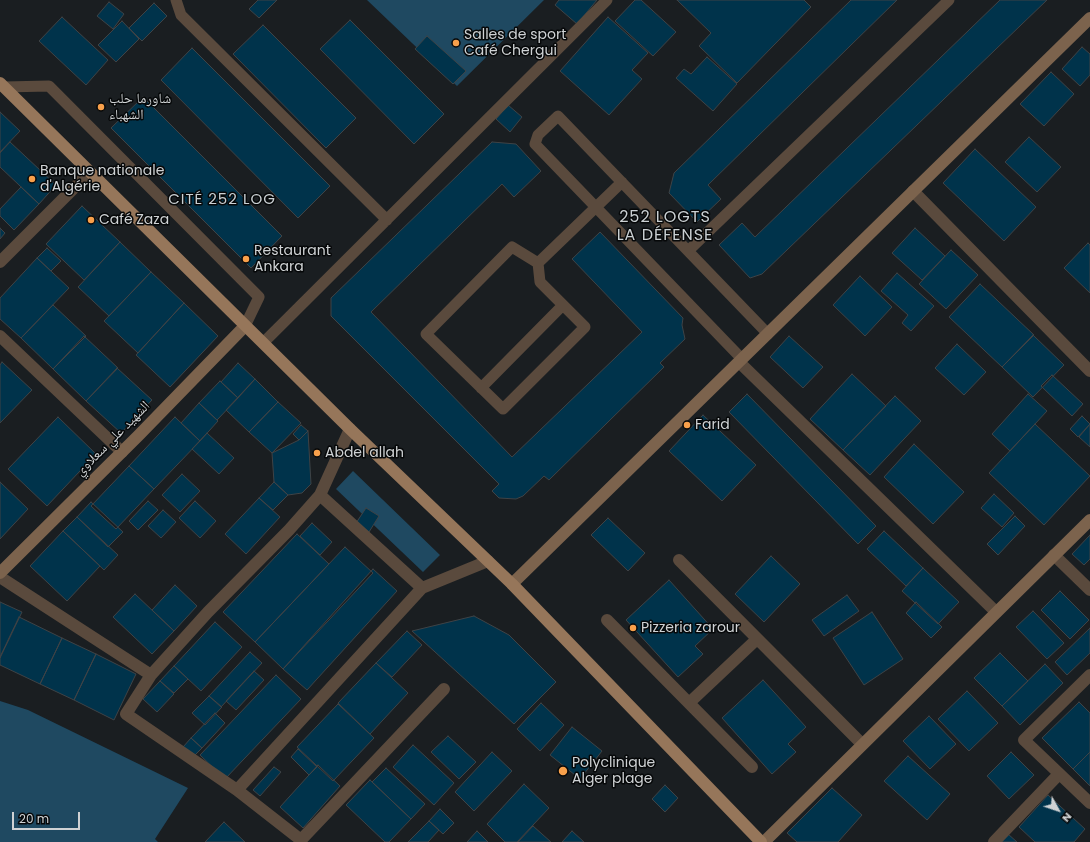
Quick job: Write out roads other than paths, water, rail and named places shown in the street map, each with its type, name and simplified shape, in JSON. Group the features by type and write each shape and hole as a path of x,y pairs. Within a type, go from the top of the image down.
{"main road":[{"path":"512,584 1090,18"},
{"path":"2,85 262,343 488,560 762,842 1090,520"},
{"name":"الشهيد علي سعلاوي","path":"0,573 122,452 245,326"}],"street":[{"path":"0,262 90,172"},
{"path":"913,191 1090,371"},
{"path":"0,336 122,452"},
{"path":"740,361 996,612"},
{"path":"350,429 320,495 290,530 208,612 151,675 126,714 237,790 300,841 444,689"},
{"path":"320,495 422,588"},
{"path":"1054,555 1090,590"},
{"path":"237,790 422,588 488,560"},
{"path":"679,560 862,744"},
{"path":"0,577 151,675"},
{"path":"608,620 752,767"},
{"path":"689,703 757,639"},
{"path":"1090,675 1024,740 1090,803"},
{"path":"994,842 1059,774"}],"lane":[{"path":"176,0 181,15 387,220"},
{"path":"262,343 607,0"},
{"path":"688,251 949,0"},
{"path":"2,85 49,86 259,297 245,326"},
{"path":"740,361 535,144 538,135 558,116 768,334"},
{"path":"538,263 622,182"},
{"path":"512,247 538,263 540,282 585,327 503,409 426,334 512,247"},
{"path":"481,388 563,305"}],"place":[{"name":"Salles de sport Café Chergui","path":"456,43"},
{"name":"شاورما حلب الشهباء","path":"101,107"},
{"name":"Banque nationale d'Algérie","path":"32,179"},
{"name":"Café Zaza","path":"91,220"},
{"name":"Restaurant Ankara","path":"246,259"},
{"name":"Farid","path":"687,425"},
{"name":"Abdel allah","path":"317,453"},
{"name":"Pizzeria zarour","path":"633,628"},
{"name":"Polyclinique Alger plage","path":"563,771"}],"district":[{"name":"CITÉ 252 LOG","path":"222,200"},
{"name":"252 LOGTS LA DÉFENSE","path":"665,227"}]}
